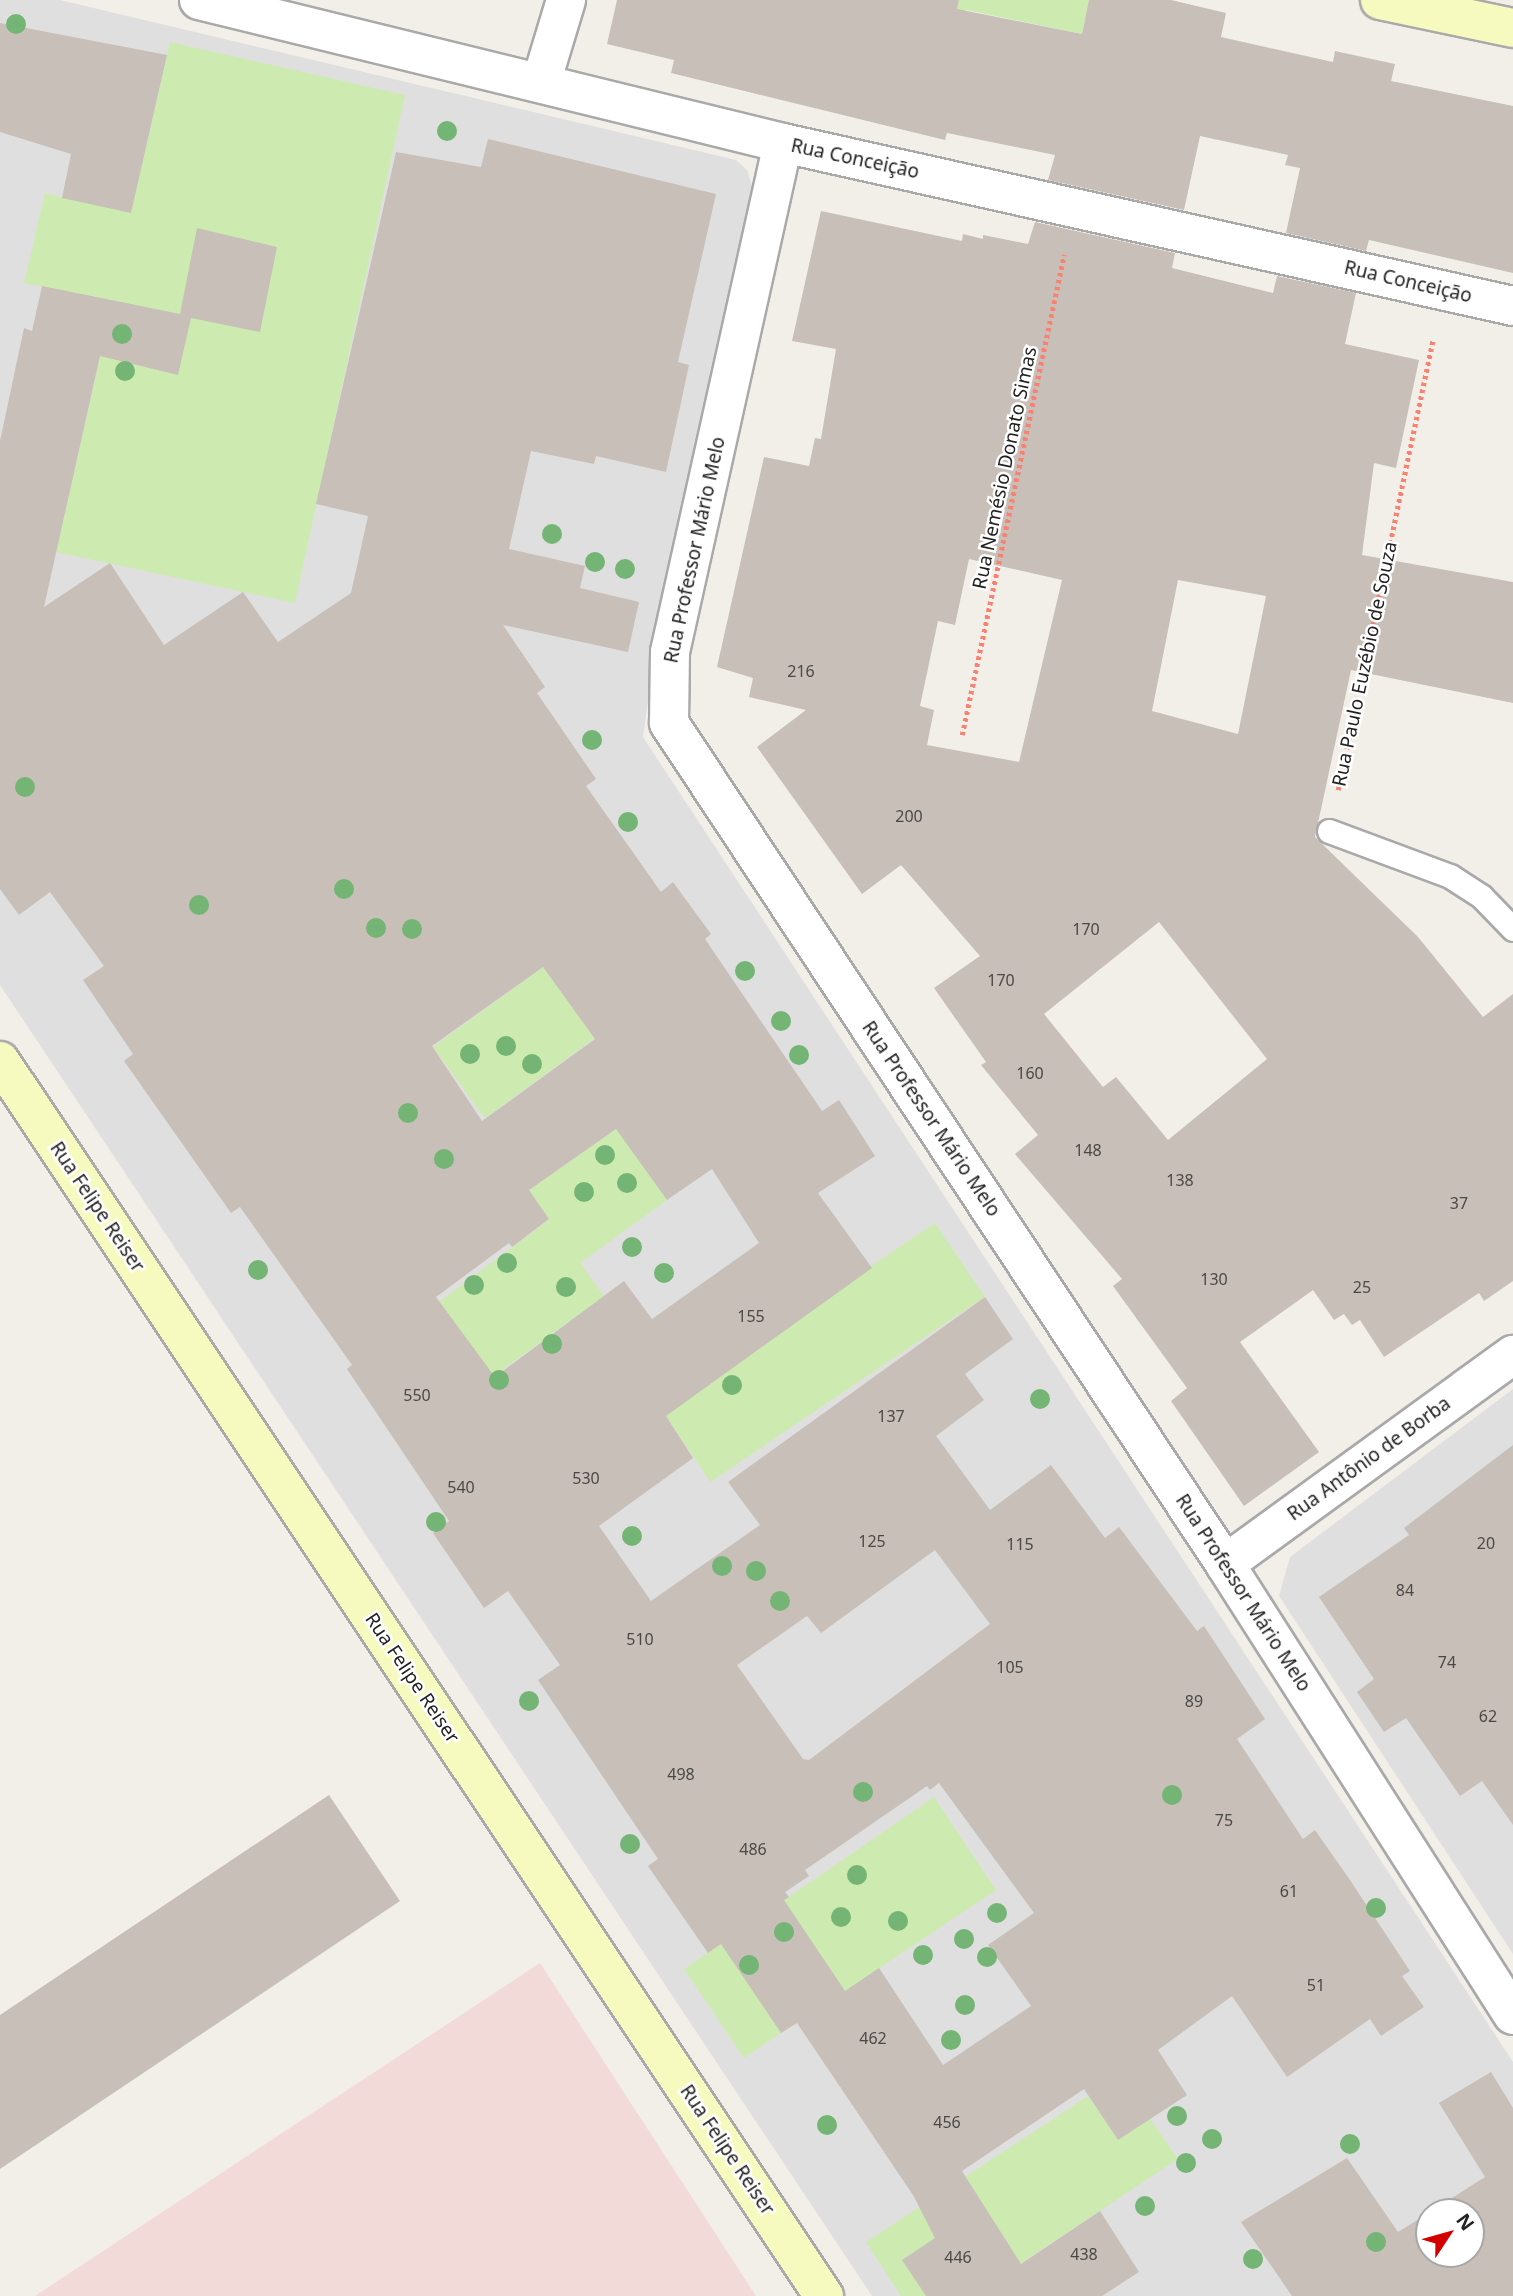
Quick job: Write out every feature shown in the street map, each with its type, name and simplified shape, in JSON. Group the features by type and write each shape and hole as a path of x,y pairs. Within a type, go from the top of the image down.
{"street":[{"name":"Rua Conceição","path":"199,0 783,143 1513,306"},
{"path":"541,83 566,0"},
{"path":"1380,0 1513,29"},
{"name":"Rua Professor Mário Melo","path":"783,143 670,652 668,723 1226,1564 1513,2015"},
{"name":"Rua Felipe Reiser","path":"0,1061 824,2296"},
{"name":"Rua Antônio de Borba","path":"1226,1564 1513,1355"}],"lane":[{"path":"1329,831 1450,876 1482,896 1513,929"}],"path":[{"name":"Rua Nemésio Donato Simas","path":"962,735 1075,207"},
{"name":"Rua Paulo Euzébio de Souza","path":"1329,831 1444,291"}],"shaded area":[{"path":"0,0 60,0 736,160 747,170 754,192 655,652 643,737 1513,2062 1513,2296 872,2296 0,985"},
{"path":"1513,1389 1513,1954 1279,1596 1290,1557"},
{"path":"540,1963 756,2296 35,2296"}],"green space":[{"path":"959,0 1089,0 1082,34 966,10 948,47"},
{"path":"170,42 405,95 295,603 56,552 113,300 24,283 45,193 114,209 147,144"},
{"path":"543,967 595,1038 485,1118 433,1047"},
{"path":"616,1129 667,1200 580,1263 604,1296 494,1376 420,1316 549,1220 529,1190"},
{"path":"935,1223 985,1297 710,1482 661,1408"},
{"path":"934,1797 996,1890 845,1991 813,1944 750,1986 781,2033 744,2058 684,1969"},
{"path":"1088,2096 1118,2140 1150,2119 1178,2159 976,2293 946,2231 902,2260 926,2296 901,2296 866,2242"}],"building":[{"path":"617,0 959,0 957,9 1082,34 1089,0 1171,0 1226,13 1221,37 1333,62 1335,51 1395,64 1391,81 1513,106 1513,273 1369,240 1366,251 1286,233 1300,168 1285,165 1288,155 1200,136 1184,210 1048,180 1055,155 947,133 945,140 671,73 674,60 607,44"},
{"path":"0,23 167,55 131,213 62,198 71,154 0,132"},
{"path":"488,139 716,194 678,362 689,365 666,472 596,456 594,464 531,451 509,549 585,566 580,588 639,602 628,652 503,625 545,687 537,693 596,779 586,786 661,892 673,882 711,934 705,939 822,1111 839,1100 875,1156 818,1193 872,1268 666,1416 693,1458 599,1526 651,1601 760,1525 728,1482 985,1297 1013,1339 965,1374 984,1400 936,1436 990,1510 1051,1465 1105,1538 1119,1527 1197,1631 1204,1626 1265,1719 1237,1739 1303,1839 1315,1830 1350,1880 1410,1971 1402,1976 1424,2007 1381,2036 1370,2019 1287,2077 1232,1996 1158,2050 1187,2095 1118,2140 1084,2089 962,2171 1021,2264 1100,2211 1139,2272 1102,2296 926,2296 902,2260 935,2238 913,2195 797,2023 781,2033 721,1944 708,1953 648,1866 658,1859 538,1680 560,1665 508,1591 484,1608 433,1533 449,1521 347,1369 352,1365 240,1207 231,1213 124,1061 133,1054 83,980 104,966 50,892 19,915 0,889 0,441 24,328 32,331 42,286 180,314 197,228 277,247 260,332 191,318 178,375 100,356 44,607 110,563 164,645 243,592 278,642 351,593 368,516 316,504 396,152 481,167","holes":["543,967 595,1039 482,1121 432,1046","616,1129 667,1200 712,1169 759,1243 652,1319 624,1281 495,1377 436,1297 509,1243 512,1247 549,1219 529,1190","935,1550 990,1624 809,1760 803,1759 737,1665 807,1616 821,1633","939,1783 1034,1913 988,1945 1031,2006 943,2065 879,1968 845,1991 784,1900 789,1897 785,1892 809,1876 805,1870 927,1786 930,1790"]},
{"path":"821,211 962,241 963,234 1028,244 1035,222 1175,253 1172,268 1273,293 1277,276 1356,293 1345,344 1419,360 1396,468 1374,463 1362,555 1513,582 1513,703 1351,670 1315,837 1418,937 1483,1017 1513,994 1513,1281 1484,1301 1479,1293 1384,1357 1360,1320 1352,1325 1344,1314 1334,1320 1313,1290 1240,1342 1319,1452 1244,1506 1171,1401 1187,1388 1113,1286 1122,1279 1015,1154 1038,1135 981,1065 986,1062 934,988 980,956 901,865 862,894 757,747 806,710 749,697 753,678 717,667 764,457 809,466 815,438 821,439 836,349 792,341","holes":["969,559 1062,580 1019,762 927,745 934,710 920,706 938,621 955,625","1178,580 1266,596 1238,734 1152,711","1159,922 1267,1059 1168,1140 1116,1077 1103,1087 1044,1014"]},
{"path":"1513,1445 1513,1825 1482,1781 1460,1796 1406,1718 1384,1732 1357,1692 1374,1679 1319,1597 1409,1535 1404,1528"},
{"path":"329,1795 400,1901 0,2169 0,2015"},
{"path":"1491,2072 1513,2108 1513,2296 1292,2296 1241,2222 1347,2158 1398,2232 1415,2222 1415,2268 1485,2268 1485,2198 1452,2198 1485,2177 1439,2103"}]}
